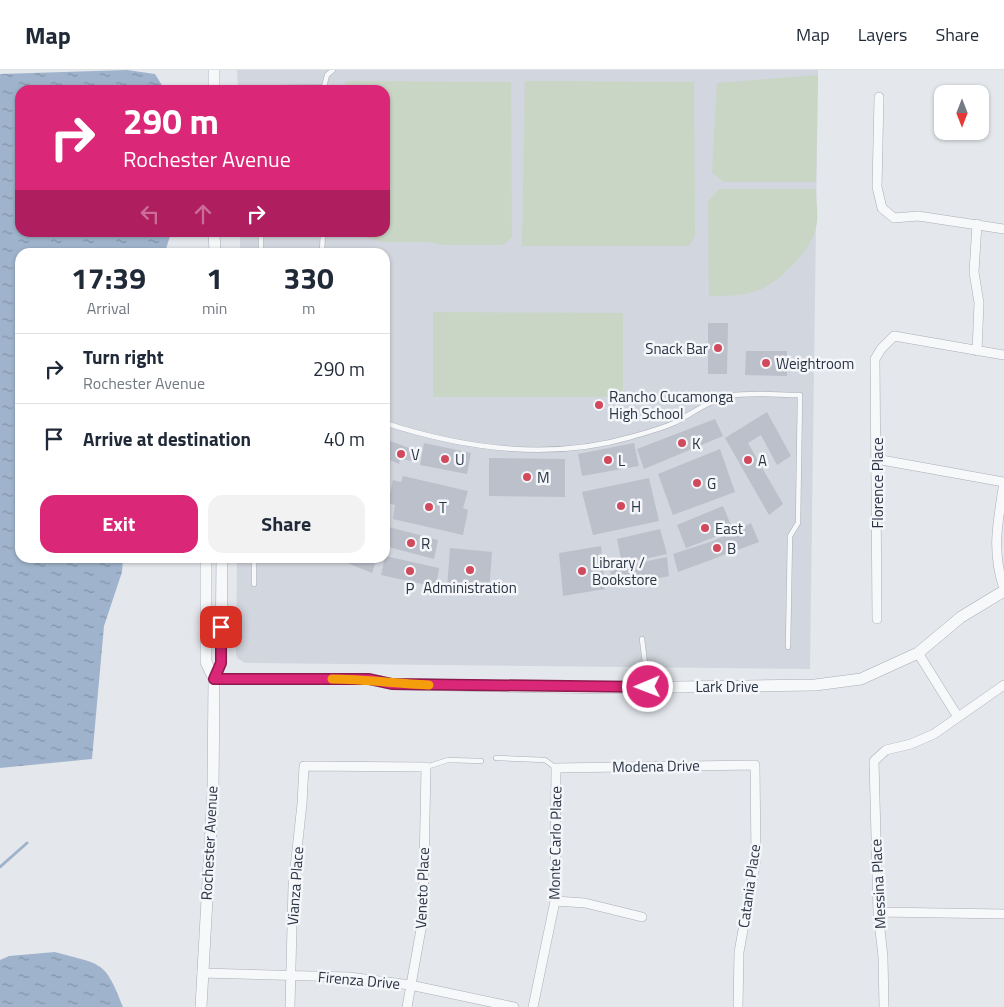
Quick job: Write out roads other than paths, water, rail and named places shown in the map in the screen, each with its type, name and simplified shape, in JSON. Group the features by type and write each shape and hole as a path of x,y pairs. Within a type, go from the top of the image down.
{"street":[{"path":"214,70 214,85"},
{"path":"879,97 877,187 882,208 894,218 918,216 1004,228"},
{"path":"977,224 974,272 979,303 977,351 1004,355"},
{"name":"Florence Place","path":"877,618 876,359 881,349 894,336 977,351"},
{"path":"876,459 1004,482 995,541 998,570 1004,590"},
{"name":"Rochester Avenue","path":"206,563 206,662 214,679"},
{"name":"Rochester Avenue","path":"201,1007 213,792 214,679 221,663 222,563"},
{"name":"Lark Drive","path":"214,679 369,679 392,684 648,687 824,684 861,679 918,653 961,617 1004,590"},
{"path":"918,653 958,717 1004,685"},
{"name":"Messina Place","path":"884,1007 885,987 878,912 874,761 886,750 911,744 934,734 958,717"},
{"name":"Modena Drive","path":"556,768 755,765"},
{"name":"Catania Place","path":"738,1007 739,952 756,859 755,765"},
{"name":"Vianza Place","path":"290,1007 293,886 304,766 426,767"},
{"name":"Veneto Place","path":"407,1007 423,918 426,767"},
{"name":"Monte Carlo Place","path":"533,1007 555,902 556,768"},
{"path":"555,902 585,903 642,917"},
{"path":"878,912 1004,914"},
{"name":"Firenza Drive","path":"202,973 349,977 410,985 514,1007"}],"lane":[{"path":"325,85 328,76 333,70"},
{"path":"390,425 431,438 474,447 522,450 572,448 629,438 671,424 726,396 800,395 798,523 790,536 788,647"},
{"path":"254,563 254,584"},
{"path":"642,639 648,687"},
{"path":"496,758 545,760 556,768"},
{"path":"426,767 448,760 481,761"}],"water":[{"path":"127,70 155,74 162,85 15,85 15,237 170,237 166,248 15,248 15,563 123,563 122,572 104,626 92,759 0,768 0,74"},
{"path":"55,952 83,959 100,967 111,980 123,1007 0,1007 0,960 9,956"}],"waterway":[{"path":"0,867 27,843"}],"place":[{"name":"Snack Bar","path":"718,348"},
{"name":"Weightroom","path":"766,363"},
{"name":"Rancho Cucamonga High School","path":"599,405"},
{"name":"K","path":"682,443"},
{"name":"V","path":"401,454"},
{"name":"U","path":"445,459"},
{"name":"L","path":"608,460"},
{"name":"A","path":"748,460"},
{"name":"M","path":"527,477"},
{"name":"G","path":"697,483"},
{"name":"H","path":"621,506"},
{"name":"T","path":"429,507"},
{"name":"East","path":"705,528"},
{"name":"R","path":"411,543"},
{"name":"B","path":"717,548"},
{"name":"Administration","path":"470,570"},
{"name":"P","path":"410,571"},
{"name":"Library / Bookstore","path":"582,571"}]}
